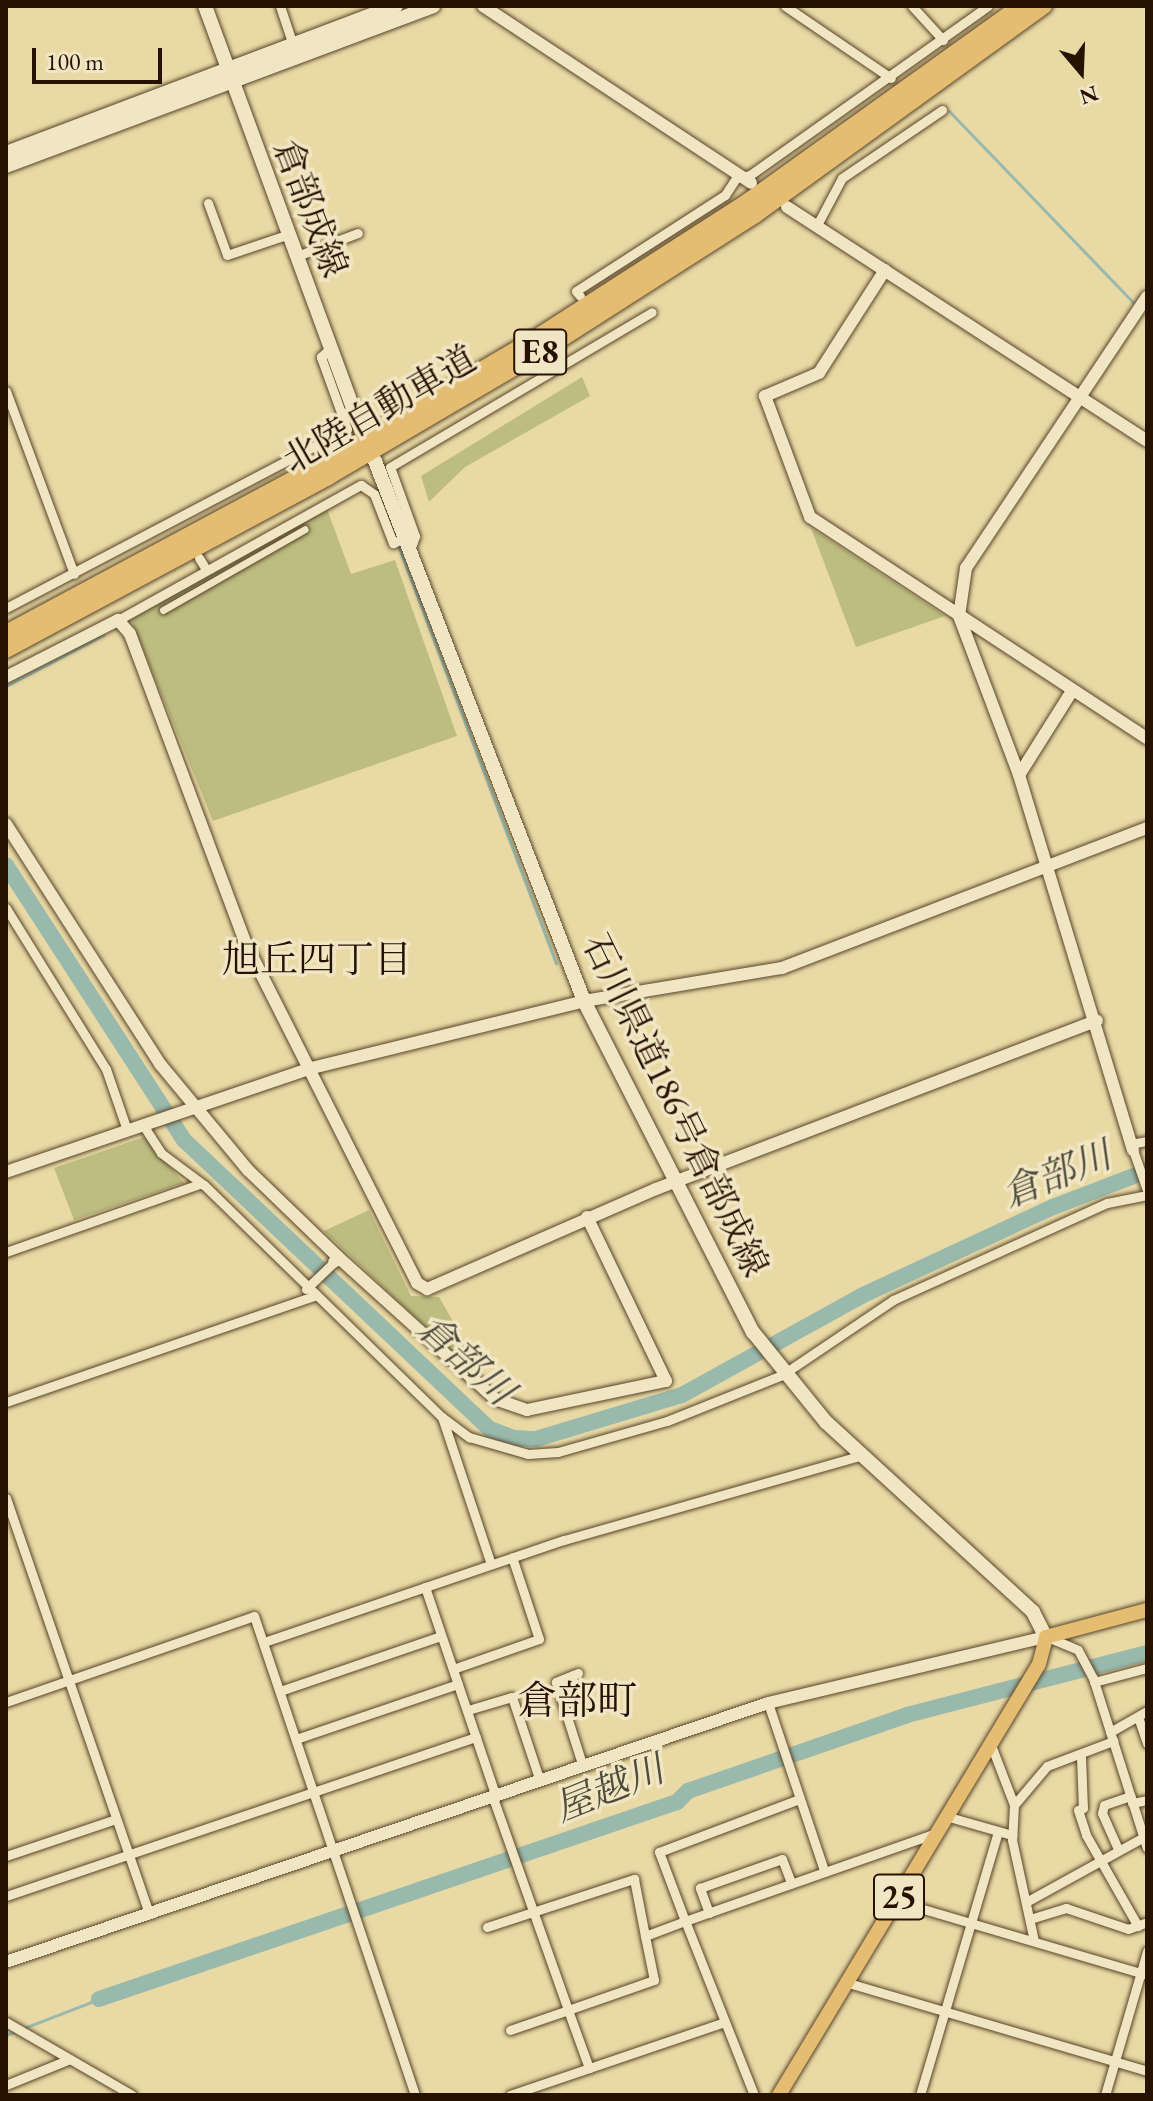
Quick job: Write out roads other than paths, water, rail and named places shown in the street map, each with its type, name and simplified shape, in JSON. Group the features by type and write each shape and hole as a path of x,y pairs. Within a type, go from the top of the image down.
{"highway":[{"name":"北陸自動車道","path":"6,633 321,464 531,341 748,201 1020,6"},
{"name":"北陸自動車道","path":"6,650 328,477 541,352 755,215 1044,6"}],"main road":[{"name":"倉部成線","path":"205,6 361,431"},
{"path":"6,153 228,74 396,6"},
{"path":"294,49 433,6"},
{"path":"6,166 228,74"},
{"name":"石川県道186号倉部成線","path":"375,461 584,1001 753,1332 780,1373 863,1455 1033,1612 1046,1637"},
{"path":"1046,1637 1147,1610"},
{"name":"25","path":"779,2095 1039,1664 1046,1637"}],"street":[{"path":"280,6 294,49"},
{"path":"483,6 736,178 751,183"},
{"path":"785,6 891,78"},
{"path":"912,6 943,40"},
{"path":"580,296 576,291 725,195 736,178 750,175 891,78 988,6"},
{"path":"817,225 842,178 942,110"},
{"path":"208,203 227,255 289,234"},
{"path":"787,207 1147,441"},
{"path":"297,256 358,233"},
{"path":"885,270 819,373 765,396 810,517 1147,738"},
{"path":"147,1124 161,1153 199,1184 442,1417 498,1449 558,1452 667,1421 780,1373 893,1300 1107,1203 1147,1191 1051,866 959,616 966,568 1147,297"},
{"path":"6,677 118,620 361,485 374,494 393,543 408,544 415,536 390,467 605,334 652,312"},
{"path":"6,608 347,429 321,357 331,347"},
{"path":"6,391 74,574"},
{"path":"300,518 305,529 314,536"},
{"path":"176,519 183,530"},
{"path":"163,610 305,529"},
{"path":"199,558 206,569"},
{"path":"118,620 130,634 245,942 417,1283 427,1289 678,1180 1097,1021"},
{"path":"1019,775 1072,691"},
{"path":"6,824 160,1064 248,1170 336,1260 495,1399 527,1410 666,1381 587,1217"},
{"path":"6,1172 308,1069 584,1001 782,968 1147,828"},
{"path":"6,908 106,1069 127,1130"},
{"path":"1132,1147 1147,1141"},
{"path":"6,1252 199,1184"},
{"path":"308,1287 336,1260"},
{"path":"6,1402 316,1295"},
{"path":"442,1417 491,1564"},
{"path":"264,1642 512,1557 863,1455"},
{"path":"6,1498 149,1914"},
{"path":"453,1669 539,1639 512,1557"},
{"path":"425,1587 589,2068"},
{"path":"6,1702 254,1616 415,2095"},
{"path":"280,1691 441,1636"},
{"path":"6,1962 539,1778 768,1703 1046,1637 1082,1657 1112,1736 1145,1843 1118,1849 1026,1902"},
{"path":"1093,1680 1147,1668"},
{"path":"578,1673 556,1682 582,1764"},
{"path":"296,1739 458,1684"},
{"path":"468,1710 512,1697 539,1778"},
{"path":"768,1703 824,1870"},
{"path":"1014,1805 1047,1766 1081,1757 1143,1714 1147,1743"},
{"path":"6,1896 476,1737"},
{"path":"991,1745 1014,1805 1012,1835 1034,1941"},
{"path":"1030,1919 1066,1908 1128,1929 1142,1924 1101,1858 1078,1810 1083,1808 1081,1757"},
{"path":"754,2095 659,1852 799,1799"},
{"path":"1118,1849 1102,1813 1104,1805 1131,1799 1147,1800"},
{"path":"949,1817 997,1835 1012,1835"},
{"path":"6,1856 116,1819"},
{"path":"645,1936 938,1832"},
{"path":"920,2095 997,1835"},
{"path":"709,1913 700,1888 782,1859 791,1883"},
{"path":"487,1927 634,1879 654,1980 510,2030"},
{"path":"896,1901 1144,1974"},
{"path":"1105,2095 1144,1974 1147,1951"},
{"path":"845,1982 1147,2071"},
{"path":"510,2095 724,2022"},
{"path":"15,2027 125,2094"},
{"path":"6,2085 70,2059"}],"waterway":[{"path":"949,111 1133,302"},
{"path":"399,548 556,963"},
{"path":"6,686 103,635"},
{"name":"倉部川","path":"6,865 184,1140 490,1429 514,1438 536,1439 682,1395 861,1296 1053,1207 1147,1171"},
{"name":"屋越川","path":"99,1999 677,1802 688,1791 907,1715 1147,1653"},
{"path":"6,2035 99,1999"}],"district":[{"name":"旭丘四丁目","path":"317,959"},
{"name":"倉部町","path":"577,1700"}]}
